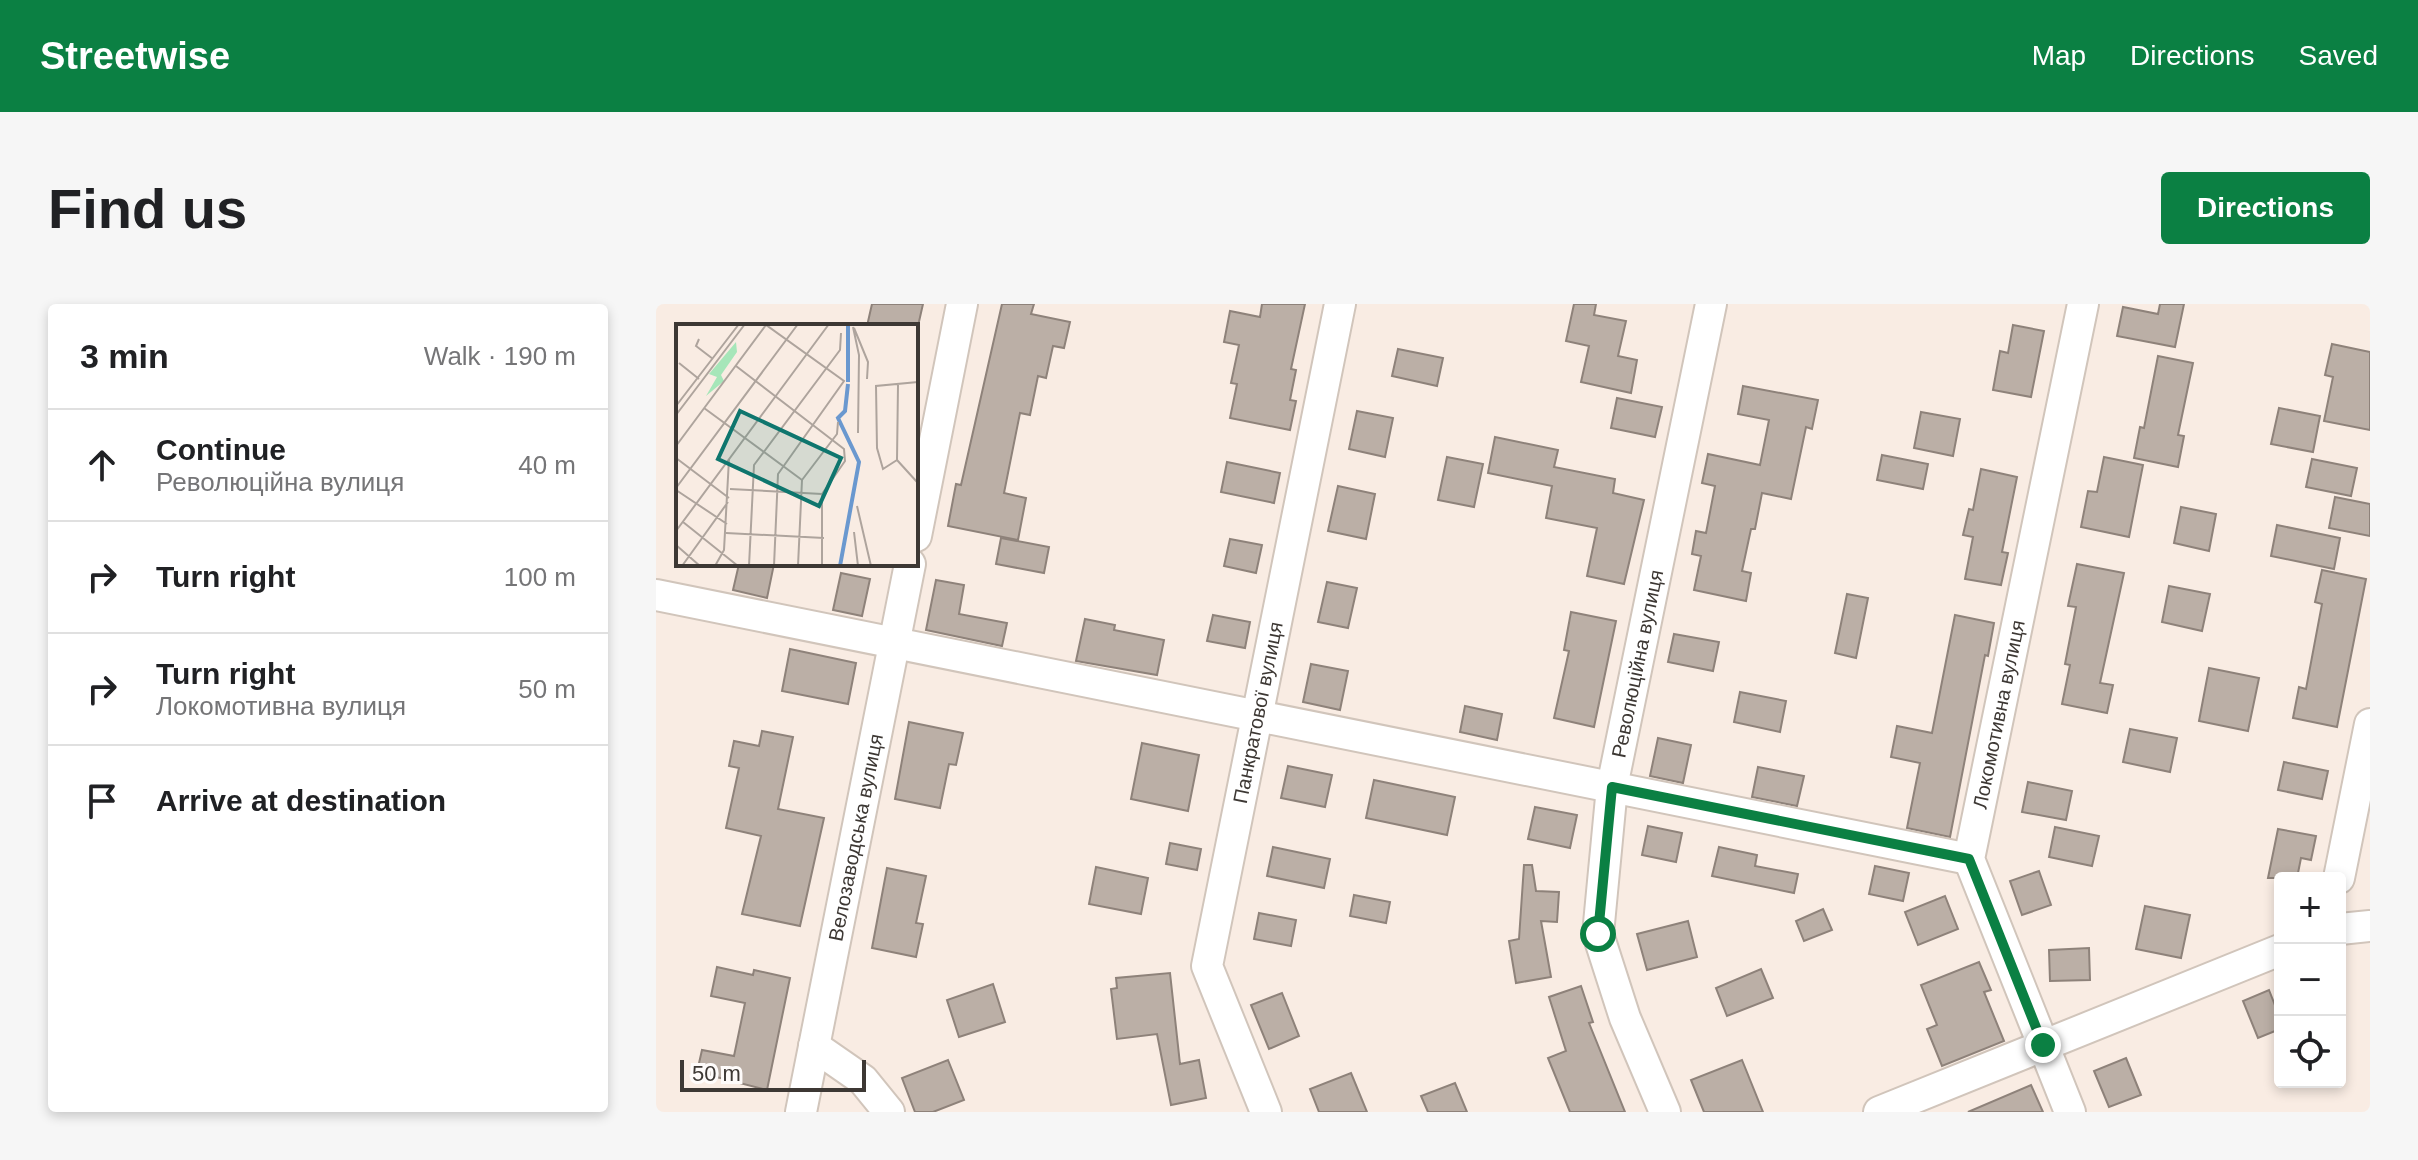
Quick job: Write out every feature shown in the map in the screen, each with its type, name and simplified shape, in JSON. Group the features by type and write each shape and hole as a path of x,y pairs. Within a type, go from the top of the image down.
{"street":[{"path":"918,526 962,304"},
{"name":"Панкратової вулиця","path":"1266,1112 1207,966 1340,304"},
{"name":"Революційна вулиця","path":"1665,1112 1625,1018 1598,934 1612,787 1711,304"},
{"name":"Локомотивна вулиця","path":"1969,859 2083,304"},
{"name":"Велозаводська вулиця","path":"801,1112 910,566"},
{"path":"656,595 1969,859 2070,1112"},
{"path":"2340,872 2370,724"},
{"path":"2346,928 2370,926"},
{"path":"1879,1112 2274,952"},
{"path":"814,1046 863,1080 889,1112"}],"building":[{"path":"872,304 923,304 918,326 867,324"},
{"path":"1002,304 1034,304 1031,314 1070,322 1064,348 1053,346 1046,378 1038,376 1030,415 1020,413 1004,493 1026,498 1018,540 948,526 956,484 961,485"},
{"path":"1262,304 1305,304 1291,369 1296,370 1290,400 1296,401 1290,430 1230,418 1237,384 1231,383 1239,345 1224,342 1230,311 1260,317"},
{"path":"1574,304 1596,304 1594,315 1626,321 1618,356 1637,360 1631,393 1581,382 1589,346 1566,341"},
{"path":"2160,304 2184,304 2175,347 2117,336 2123,307 2158,314"},
{"path":"2013,325 2044,331 2031,397 1993,390 2000,351 2008,353"},
{"path":"2332,344 2370,352 2370,430 2324,421 2333,377 2325,375"},
{"path":"1398,349 1443,358 1437,386 1392,376"},
{"path":"2158,356 2193,363 2178,435 2184,436 2178,467 2134,458 2140,427 2144,428"},
{"path":"1743,386 1818,400 1812,429 1806,427 1791,499 1762,493 1742,571 1751,573 1746,601 1694,590 1701,556 1692,554 1696,531 1706,533 1715,486 1702,483 1708,454 1760,465 1769,420 1738,414"},
{"path":"1617,398 1662,407 1655,437 1611,428"},
{"path":"2279,408 2320,416 2313,452 2271,444"},
{"path":"1357,411 1393,418 1385,457 1349,449"},
{"path":"1921,412 1960,419 1953,456 1914,448"},
{"path":"1495,437 1558,450 1554,467 1615,479 1613,493 1644,500 1624,584 1587,576 1597,528 1546,518 1552,486 1488,473"},
{"path":"1882,455 1928,464 1923,489 1877,480"},
{"path":"1447,457 1483,464 1474,507 1438,500"},
{"path":"2104,457 2143,465 2129,537 2081,527 2088,491 2097,492"},
{"path":"2312,459 2357,468 2351,496 2306,487"},
{"path":"1227,462 1280,473 1274,503 1221,492"},
{"path":"1981,469 2017,477 2002,552 2008,553 2001,585 1965,579 1973,537 1963,535 1969,509 1973,510"},
{"path":"1338,486 1375,494 1366,539 1328,531"},
{"path":"2335,497 2370,504 2370,536 2329,528"},
{"path":"2181,507 2216,514 2209,551 2174,543"},
{"path":"2277,525 2340,538 2334,569 2271,556"},
{"path":"1001,538 1049,547 1044,573 996,564"},
{"path":"1230,539 1262,545 1256,573 1224,566"},
{"path":"2077,564 2124,573 2100,683 2113,685 2107,713 2062,704 2070,665 2065,664 2076,607 2068,606"},
{"path":"739,566 774,566 767,598 733,590"},
{"path":"2322,570 2366,579 2337,727 2293,718 2299,687 2306,689 2322,604 2315,602"},
{"path":"841,573 870,579 862,616 833,610"},
{"path":"936,580 964,585 959,614 1007,623 1002,646 926,630"},
{"path":"1327,582 1357,588 1348,628 1318,622"},
{"path":"2169,586 2210,594 2202,631 2162,622"},
{"path":"1847,594 1868,598 1856,658 1835,653"},
{"path":"1571,612 1616,621 1594,727 1554,718 1569,651 1564,650"},
{"path":"1213,615 1250,622 1245,648 1207,641"},
{"path":"1955,615 1994,623 1950,837 1907,828 1920,763 1891,757 1897,726 1932,733"},
{"path":"1085,619 1115,625 1114,630 1164,640 1157,675 1076,661"},
{"path":"1674,634 1719,642 1713,671 1668,662"},
{"path":"790,649 856,663 848,704 782,691"},
{"path":"1311,664 1348,671 1340,710 1303,702"},
{"path":"2209,668 2259,678 2248,731 2199,721"},
{"path":"1740,692 1786,701 1780,732 1734,722"},
{"path":"1465,706 1502,714 1497,740 1460,732"},
{"path":"909,722 963,733 956,765 949,764 940,808 895,799"},
{"path":"2130,729 2177,738 2170,772 2123,762"},
{"path":"762,731 793,737 778,809 824,818 800,926 742,914 761,836 726,828 739,768 729,766 734,741 759,746"},
{"path":"1658,738 1691,745 1683,783 1650,776"},
{"path":"1142,743 1199,755 1188,811 1131,799"},
{"path":"2284,762 2328,771 2322,799 2278,790"},
{"path":"1288,766 1332,775 1325,807 1281,798"},
{"path":"1758,767 1804,776 1797,806 1752,797"},
{"path":"1374,780 1455,797 1447,835 1366,818"},
{"path":"2028,782 2072,791 2066,820 2022,812"},
{"path":"1535,807 1577,815 1570,848 1528,839"},
{"path":"1648,826 1682,833 1676,862 1642,855"},
{"path":"2055,827 2099,836 2092,866 2049,857"},
{"path":"2278,829 2316,836 2311,860 2301,858 2298,872 2274,872 2274,878 2268,878"},
{"path":"1170,843 1201,849 1197,870 1166,864"},
{"path":"1273,847 1330,859 1324,888 1267,876"},
{"path":"1719,847 1757,855 1755,866 1798,874 1794,893 1712,876"},
{"path":"1524,865 1532,865 1536,891 1559,892 1557,922 1541,921 1551,977 1516,983 1509,941 1519,939"},
{"path":"1875,866 1909,873 1903,901 1869,894"},
{"path":"1096,867 1148,878 1141,914 1089,904"},
{"path":"887,868 926,876 916,923 923,924 916,957 872,948"},
{"path":"2039,871 2051,905 2022,915 2010,881"},
{"path":"1354,895 1390,902 1386,923 1350,916"},
{"path":"1945,896 1958,929 1918,945 1905,912"},
{"path":"2145,906 2190,915 2181,958 2136,949"},
{"path":"1823,909 1832,930 1804,941 1796,921"},
{"path":"1259,913 1296,920 1291,946 1254,939"},
{"path":"1688,921 1697,957 1647,970 1637,934"},
{"path":"2089,948 2090,980 2050,981 2049,950"},
{"path":"1979,962 1991,990 1984,992 2004,1041 1942,1066 1927,1029 1937,1025 1921,985"},
{"path":"717,967 753,975 754,970 790,978 767,1090 697,1072 702,1050 734,1056 745,1003 711,996"},
{"path":"1761,969 1773,998 1727,1016 1716,988"},
{"path":"1170,973 1180,1064 1199,1060 1206,1098 1171,1105 1157,1034 1117,1039 1111,989 1117,988 1116,978"},
{"path":"993,984 1005,1022 959,1037 947,1000"},
{"path":"1581,986 1593,1022 1589,1023 1625,1112 1570,1112 1548,1058 1566,1051 1549,997"},
{"path":"2269,990 2274,1003 2274,1031 2258,1038 2243,1001"},
{"path":"1282,993 1299,1036 1269,1049 1251,1005"},
{"path":"2126,1058 2141,1095 2109,1107 2094,1071"},
{"path":"948,1060 964,1100 933,1112 915,1112 902,1078"},
{"path":"1742,1060 1763,1112 1704,1112 1691,1080"},
{"path":"1351,1073 1367,1112 1319,1112 1310,1089"},
{"path":"1455,1083 1467,1112 1428,1112 1421,1096"},
{"path":"2031,1085 2043,1112 1968,1112"}],"route":[{"path":"1598,934 1612,787 1969,859 2043,1045"}]}
